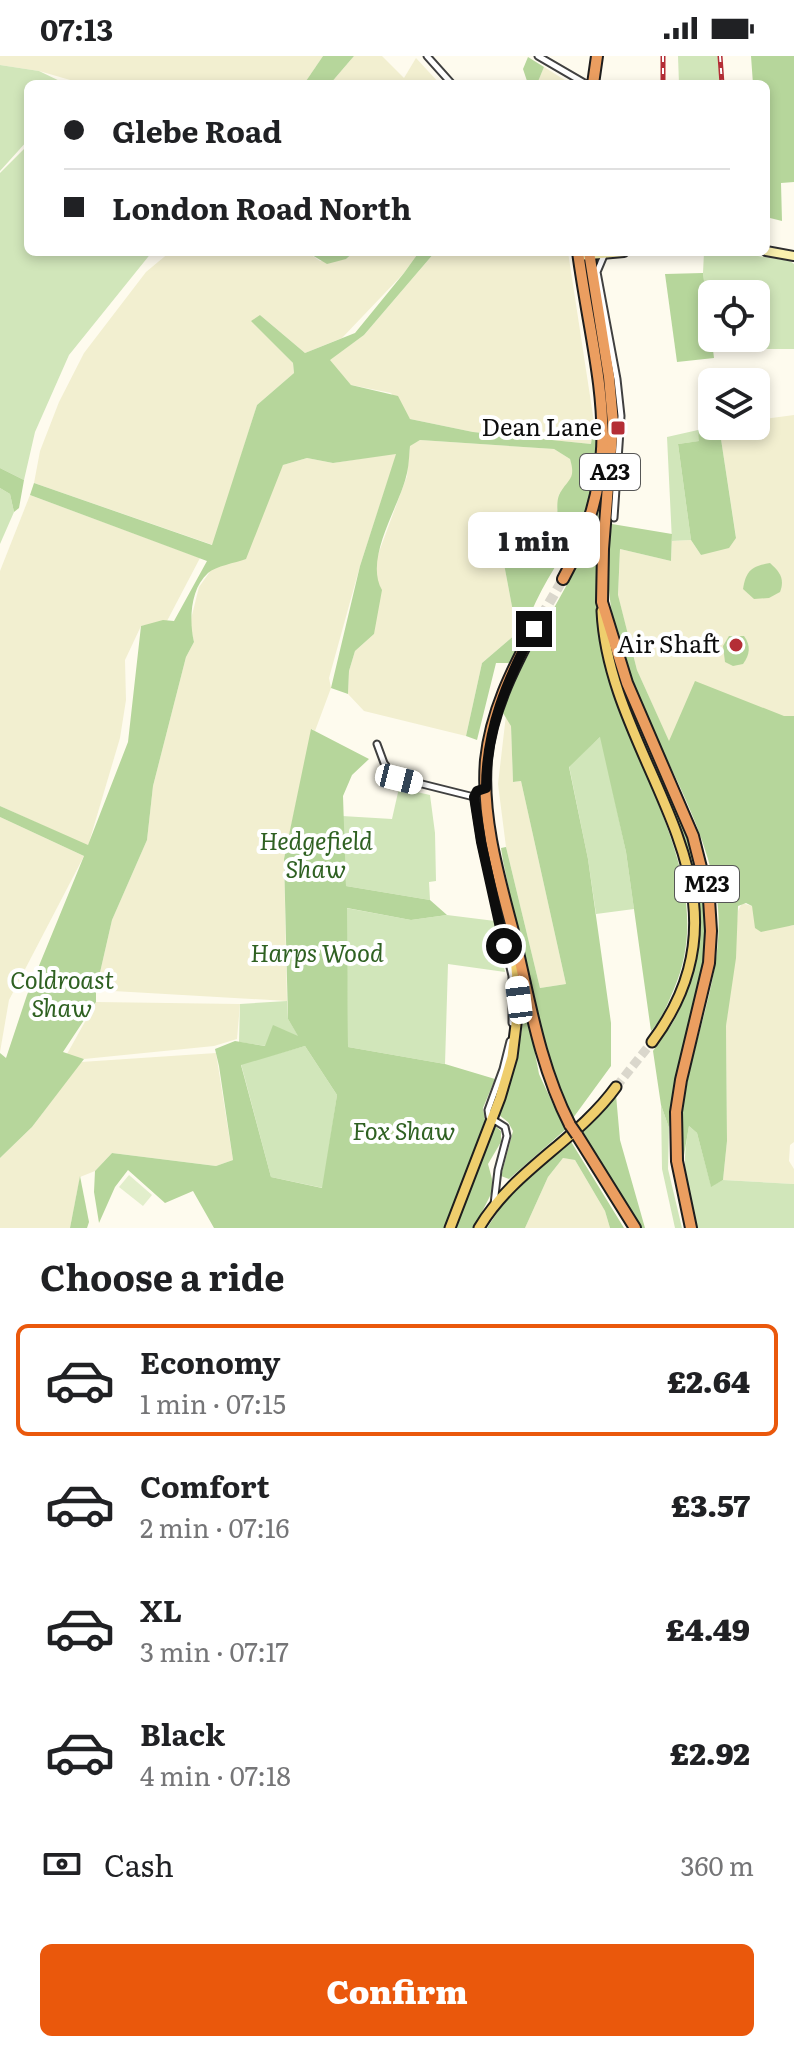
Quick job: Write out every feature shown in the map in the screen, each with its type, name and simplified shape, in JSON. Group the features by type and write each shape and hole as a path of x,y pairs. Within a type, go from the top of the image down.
{"highway":[{"path":"594,80 597,56"},
{"name":"A23","path":"563,579 592,513 600,484 603,455 603,425 583,256"},
{"name":"A23","path":"584,256 595,277 613,423 602,602"},
{"name":"M23","path":"602,602 627,683 693,836 709,899 709,963 681,1080 675,1128 679,1177 691,1228"},
{"path":"534,629 495,716 486,758 492,839 542,1060 574,1130 635,1228"}],"main road":[{"name":"A23","path":"602,602 603,629 615,681 680,841 692,886 694,929 687,973 669,1016 652,1042"},
{"path":"450,1228 509,1071 519,1000 515,941"},
{"path":"479,1228 515,1182 598,1109 616,1087"}],"street":[{"path":"427,56 448,80"},
{"path":"538,56 579,80"},
{"path":"770,252 794,256"},
{"path":"604,256 595,277 617,379 621,416 614,518"},
{"path":"377,744 387,770 394,777 474,797"},
{"path":"486,788 477,791 474,797 481,842 512,976 513,1001 507,1055 488,1110 492,1119 505,1127 507,1136 496,1178 494,1205"},
{"path":"496,1178 503,1183 515,1182"}],"shaded area":[{"path":"0,56 323,56 307,80 70,80 0,65"},
{"path":"354,56 382,56 404,78 416,58 436,80 333,80"},
{"path":"544,67 565,80 539,80"},
{"path":"165,256 313,256 320,261 349,256 416,256 342,338 305,353 260,315 259,328 293,363 294,373 257,405 213,545 34,483 40,451 59,402 84,353 146,272"},
{"path":"432,256 569,256 594,422 591,444 473,432 410,419 391,393 351,385 329,360 364,335"},
{"path":"794,415 794,716 669,742 637,670 618,596 620,549 671,561 672,541 691,540 701,555 736,537 721,440 770,440 770,418"},
{"path":"420,440 554,449 570,459 574,471 568,485 559,494 556,520 549,534 504,564 517,633 482,663 466,736 364,711 348,694 349,671 355,651 374,634 376,560 407,476 410,445"},
{"path":"397,453 360,566 329,678 331,688 315,731 312,729 284,859 287,1001 96,990 112,920 147,840 153,786 186,657 194,642 190,623 199,587 283,465 307,458 333,463"},
{"path":"30,495 200,558 167,621 141,626 125,660 126,700 120,738 88,846 0,806 0,571"},
{"path":"506,715 511,725 513,782 521,781 566,984 540,988 506,847 498,784"},
{"path":"0,817 84,856 9,1000 0,1052"},
{"path":"742,903 752,906 756,919 794,925 794,1142 790,1145 789,1161 794,1169 794,1184 723,1180 727,1141 726,1026 738,911"},
{"path":"96,1002 240,1004 237,1039 214,1046 84,1059 67,1054"},
{"path":"216,1053 233,1160 216,1166 112,1153 95,1171 80,1177 70,1228 0,1228 0,1158 32,1127 81,1062"},
{"path":"563,1158 575,1160 605,1211 610,1228 525,1228 548,1177"}],"green space":[{"path":"323,56 354,56 333,80 307,80"},
{"path":"678,56 718,56 720,80 679,80"},
{"path":"751,56 794,56 794,182 781,183 782,221 770,218 770,80 753,80"},
{"path":"528,57 544,67 539,80 527,80 523,69"},
{"path":"0,65 39,71 58,80 24,80 24,144 0,171"},
{"path":"24,149 24,256 149,256 69,355 35,432 24,480 0,468 0,173"},
{"path":"314,256 349,256 346,259 327,264"},
{"name":"Coldroast Shaw","path":"416,256 432,256 364,335 330,360 351,385 398,396 410,419 473,432 591,444 594,422 598,432 598,461 591,496 577,537 542,590 511,663 496,663 477,740 466,736 482,663 517,633 504,564 543,539 554,526 559,496 572,475 570,459 554,449 420,440 410,446 406,477 384,534 377,564 382,590 374,634 355,651 349,671 348,694 331,688 360,566 396,454 333,463 307,458 283,465 246,559 208,573 194,596 191,615 194,642 186,657 153,786 147,840 112,920 96,1002 63,1052 84,1059 32,1127 0,1158 0,1053 6,1058 27,995 84,856 0,817 0,806 88,845 128,742 141,626 163,620 174,621 207,561 30,495 34,483 212,545 257,405 294,373 293,363 251,321 260,315 305,353 355,333"},
{"path":"704,256 758,256 794,264 794,349 770,349 770,280 704,280"},
{"path":"703,273 704,280 698,280 698,352 713,352 714,358 677,362 665,274"},
{"path":"698,430 700,441 678,444 691,540 672,541 667,437"},
{"path":"721,440 736,538 729,548 701,555 691,540 678,444"},
{"path":"0,468 24,480 19,508 14,512 10,494 0,488"},
{"path":"605,481 599,544 587,542"},
{"path":"0,488 10,494 14,512 0,544"},
{"path":"612,524 672,534 671,561 620,549 618,595 637,670 669,741 695,681 784,716 794,716 794,925 761,932 755,928 752,906 746,903 738,906 736,958 726,1026 727,1141 723,1180 711,1187 697,1133 689,1126 683,1161 682,1127 685,1093 716,960 719,926 716,892 693,816 642,705 615,630 608,582"},
{"path":"587,542 599,544 598,617 608,670 625,724 670,837 681,875 687,913 685,951 674,989 651,1031 626,852 600,737 569,767 588,859 611,1023 611,1066 573,1118 559,1090 537,1026 503,861 501,848 506,847 540,988 566,984 521,781 513,782 511,726 503,713 505,697"},
{"path":"770,563 781,576 780,592 769,598 754,599 743,589 746,577 754,568"},
{"path":"729,636 744,636 748,643 749,650 743,664 733,666 725,662 723,646"},
{"path":"624,687 666,778 691,844 705,910 705,959 677,1073 669,1128 661,1105 653,1051 677,1015 691,980 698,948 696,886 678,826 631,716"},
{"name":"Fox Shaw","path":"311,729 369,759 352,775 343,796 346,886 430,900 447,915 411,920 347,908 348,1047 445,1064 495,1079 483,1108 485,1120 445,1228 214,1228 193,1191 165,1203 128,1170 115,1187 99,1223 94,1192 95,1171 112,1153 216,1166 233,1160 215,1049 235,1041 265,1046 273,1025 298,1036 288,1019 284,859","holes":["305,1046 337,1095 322,1188 271,1177 241,1065"]},
{"path":"601,736 626,852 634,909 596,914 569,766"},
{"path":"399,788 430,795 436,881 429,882 430,900 346,886 342,816 392,819"},
{"path":"346,908 411,920 447,915 495,921 505,972 448,964 445,1064 348,1047"},
{"path":"287,1001 288,1019 299,1037 266,1046 239,1042 240,1004"},
{"path":"525,1001 539,1074 565,1130 509,1179 501,1176 513,1131 499,1115 516,1059"},
{"path":"305,1046 337,1095 323,1188 271,1177 241,1064"},
{"path":"616,1095 620,1140 645,1228 640,1228 581,1133"},
{"path":"661,1105 669,1128 668,1169 682,1228 675,1228 662,1169"},
{"path":"494,1125 501,1131 501,1142 488,1164 492,1192 474,1228 453,1228"},
{"path":"689,1126 697,1133 711,1186 723,1180 794,1184 794,1228 697,1228 686,1177"},
{"path":"570,1140 624,1228 610,1228 605,1211 575,1160 563,1158 548,1177 525,1228 487,1228 505,1201"},
{"path":"129,1175 152,1195 143,1206 119,1187"},
{"path":"80,1176 89,1222 87,1228 70,1228"}],"tunnel":[{"path":"534,629 563,579"},
{"path":"616,1087 652,1042"}],"railway":[{"path":"663,56 663,80"},
{"path":"720,56 722,80"}],"place":[{"name":"Dean Lane","path":"618,428"},
{"name":"Air Shaft","path":"736,645"}],"route":[{"path":"504,946 474,797 477,791 486,788 486,758 497,709 534,629"}],"park label":[{"name":"Hedgefield Shaw","path":"316,856"},
{"name":"Harps Wood","path":"317,954"}]}
